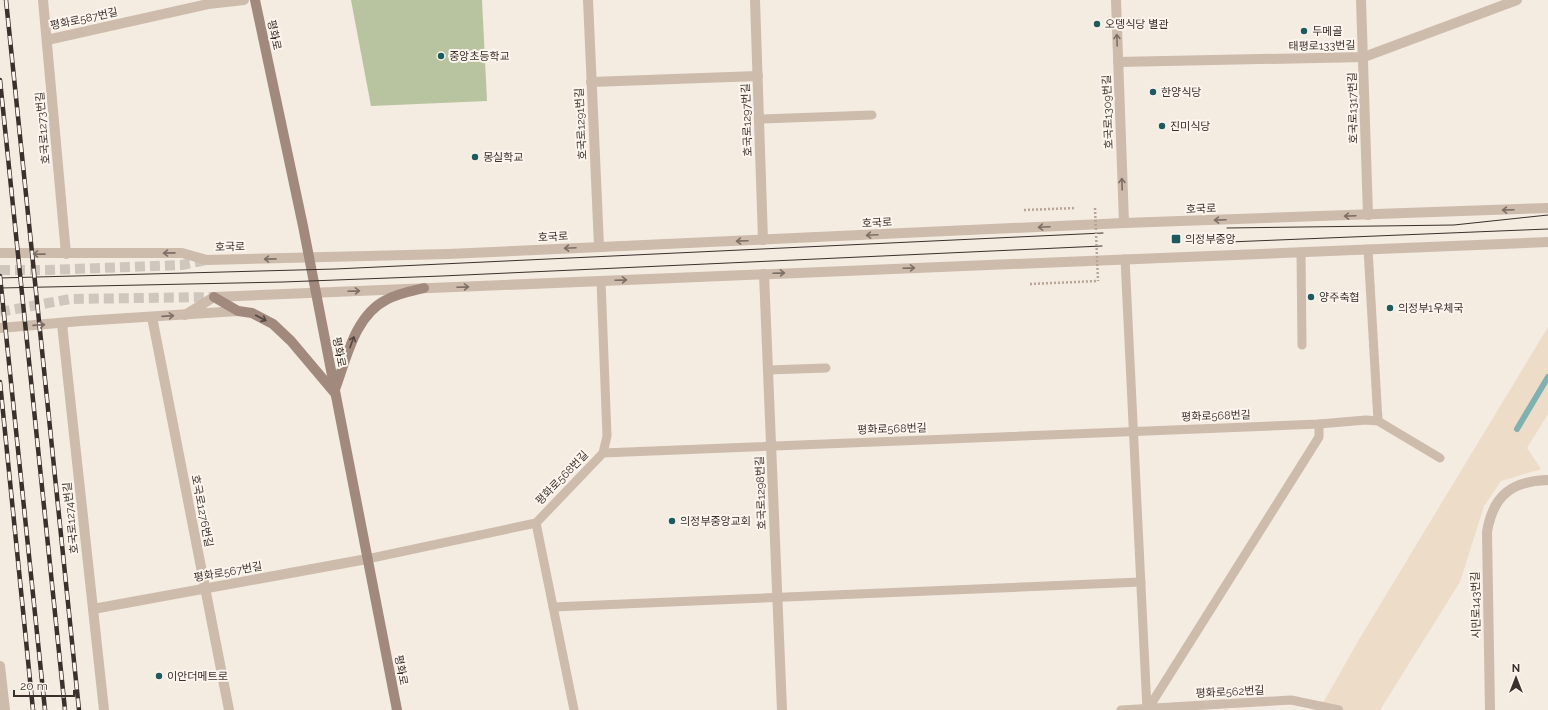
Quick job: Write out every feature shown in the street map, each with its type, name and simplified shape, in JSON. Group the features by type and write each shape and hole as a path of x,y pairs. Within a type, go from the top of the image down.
{"main road":[{"name":"평화로","path":"255,0 308,258 397,710"},
{"path":"214,297 238,311 252,313 280,330 334,392 355,336 371,312 388,298 424,288"}],"street":[{"name":"호국로1273번길","path":"43,0 66,254"},
{"name":"평화로587번길","path":"46,40 208,2 244,0"},
{"name":"호국로1291번길","path":"588,0 599,246"},
{"name":"호국로1297번길","path":"755,0 763,240"},
{"name":"호국로1309번길","path":"1116,0 1124,223"},
{"name":"호국로1317번길","path":"1361,0 1368,215"},
{"name":"태평로133번길","path":"1118,62 1364,57 1517,0"},
{"path":"591,82 758,76"},
{"name":"호국로","path":"0,253 182,253 207,260 448,254 1124,223 1548,208"},
{"path":"185,315 214,297 1548,242"},
{"name":"호국로1298번길","path":"764,274 782,710"},
{"path":"0,328 62,324 81,321 238,311"},
{"name":"호국로1276번길","path":"152,317 229,710"},
{"name":"호국로1274번길","path":"62,324 104,710"},
{"name":"시민로143번길","path":"1490,710 1487,532 1490,517 1497,501 1515,486 1548,480"},
{"name":"평화로567번길","path":"93,609 367,559"},
{"path":"0,666 5,710"}],"lane":[{"path":"759,119 872,115"},
{"path":"1368,249 1378,421"},
{"path":"1301,252 1302,345"},
{"path":"1125,259 1147,710"},
{"path":"601,281 607,436 603,453"},
{"path":"768,370 826,368"},
{"name":"평화로568번길","path":"536,523 603,453 1319,424 1366,420 1378,421 1440,458"},
{"path":"1147,710 1319,437 1319,424"},
{"path":"367,559 536,523 574,710"},
{"path":"553,607 1141,582"},
{"name":"평화로562번길","path":"1121,710 1147,710 1291,700 1339,710"}],"path":[{"path":"1024,210 1079,208"},
{"path":"1030,284 1098,281 1095,208 1087,208"}],"green space":[{"path":"351,0 482,0 487,101 371,106"}],"shaded area":[{"path":"1548,327 1548,414 1527,448 1541,469 1501,481 1484,506 1460,582 1380,710 1319,710 1360,638"}],"waterway":[{"path":"1517,429 1548,377"}],"tunnel":[{"path":"0,270 47,270 182,265 207,260"},
{"path":"0,312 70,299 214,297"}],"tram line":[{"path":"1227,228 1454,225 1548,215"},
{"path":"1229,242 1548,229"},
{"path":"0,278 335,269 1103,233"},
{"path":"0,288 283,282 442,276 1102,246"}],"railway":[{"path":"6,0 79,710"},
{"path":"0,80 65,710"},
{"path":"0,276 45,710"},
{"path":"0,382 33,710"}],"place":[{"name":"오뎅식당 별관","path":"1097,24"},
{"name":"두메골","path":"1304,31"},
{"name":"중앙초등학교","path":"441,56"},
{"name":"한양식당","path":"1153,92"},
{"name":"진미식당","path":"1162,126"},
{"name":"몽실학교","path":"475,157"},
{"name":"의정부중앙","path":"1176,239"},
{"name":"양주축협","path":"1311,297"},
{"name":"의정부1우체국","path":"1390,308"},
{"name":"의정부중앙교회","path":"672,521"},
{"name":"이안더메트로","path":"159,676"}]}
